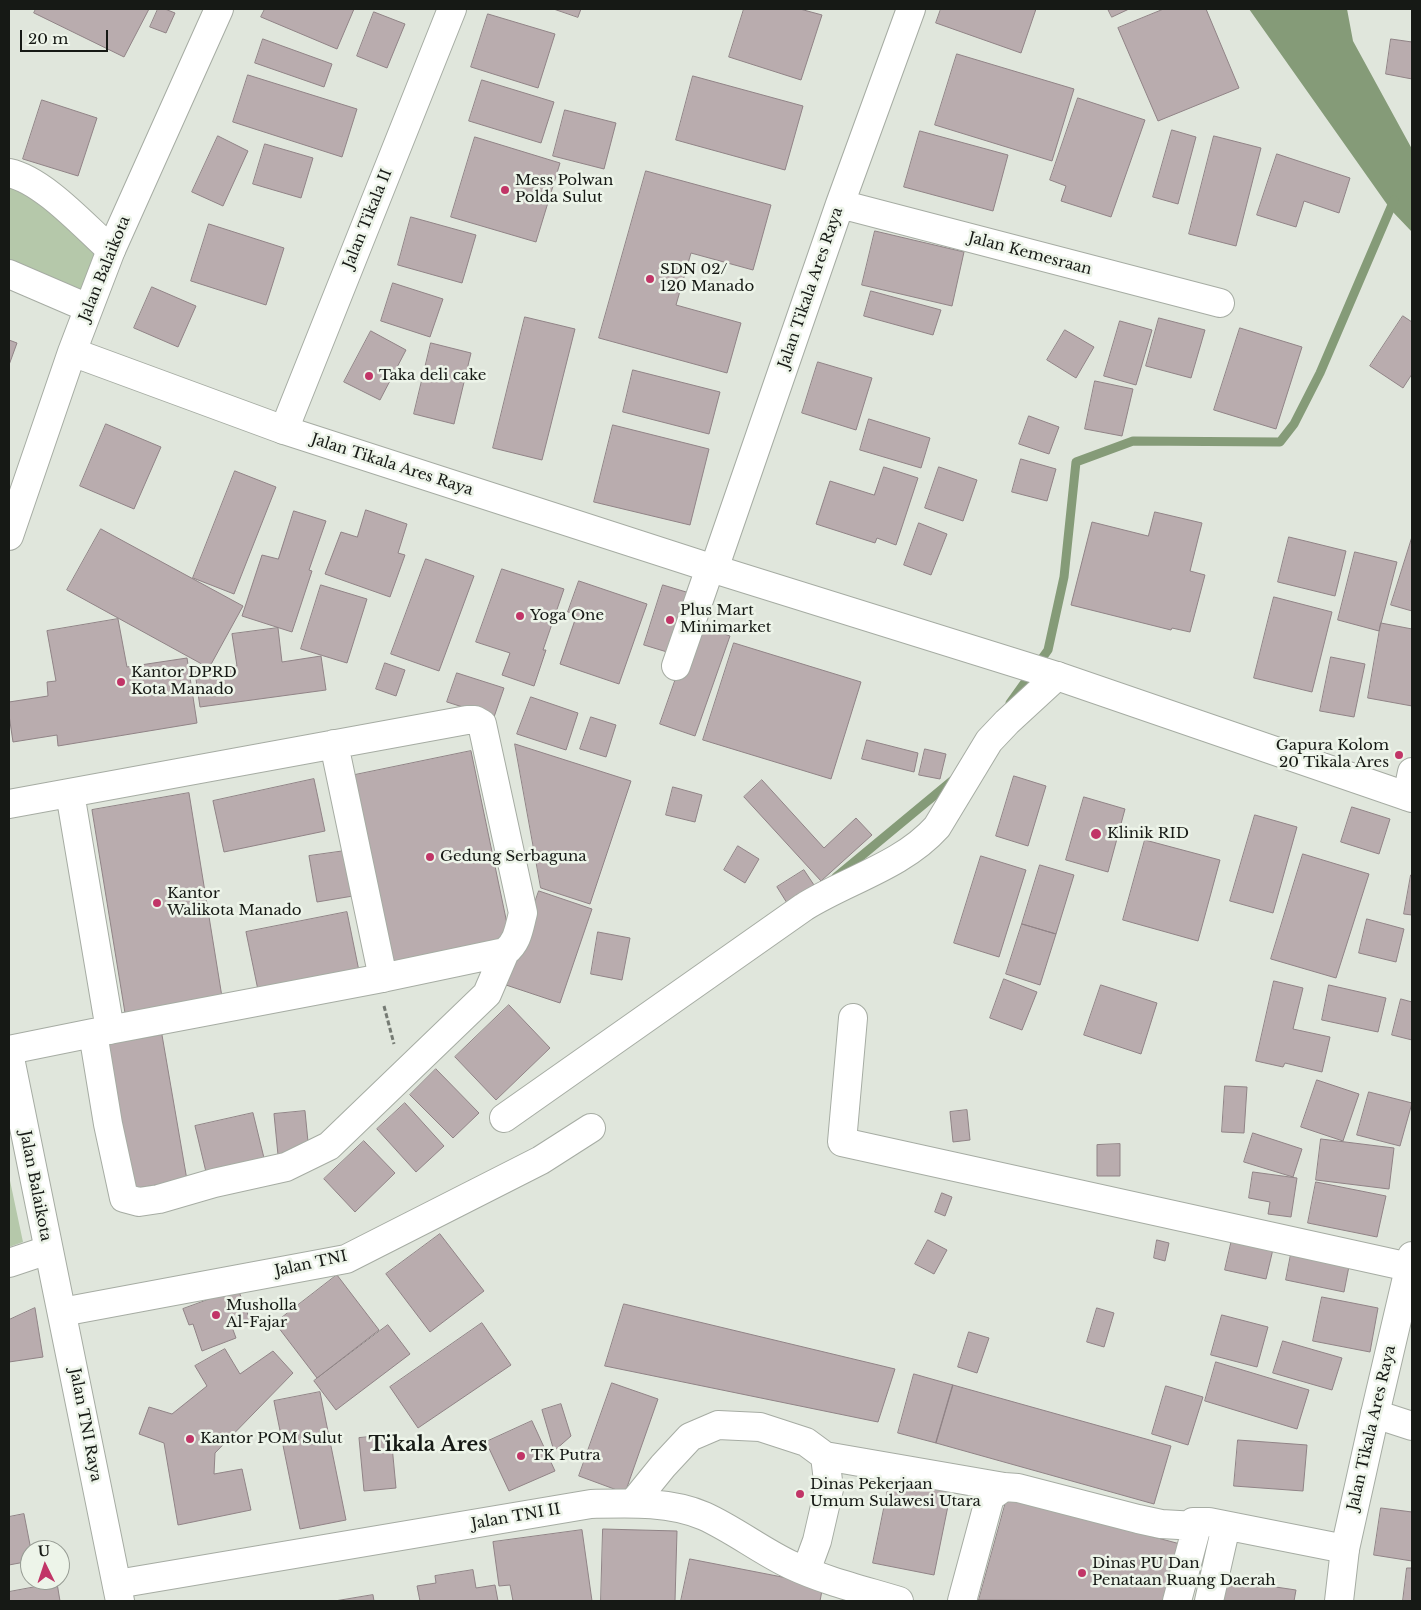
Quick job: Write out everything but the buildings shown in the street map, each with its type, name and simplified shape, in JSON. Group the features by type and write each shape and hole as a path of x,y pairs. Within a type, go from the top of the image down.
{"street":[{"name":"Jalan Balaikota","path":"10,529 72,352 111,250 219,9"},
{"name":"Jalan Tikala II","path":"284,430 452,9"},
{"name":"Jalan Tikala Ares Raya","path":"712,568 911,9"},
{"path":"9,173 32,182 39,187 111,250"},
{"name":"Jalan Kemesraan","path":"840,204 1220,303"},
{"path":"9,274 88,308"},
{"name":"Jalan Tikala Ares Raya","path":"72,352 284,430 1410,789"},
{"path":"676,666 712,568"},
{"path":"504,1118 804,907 824,894 909,852 926,839 937,827 989,741 1054,676"},
{"path":"9,804 475,720 482,724 523,913 513,946 505,952 9,1051"},
{"path":"334,744 380,978"},
{"path":"70,792 102,1031 108,1124 124,1198 139,1202 159,1199 214,1183 286,1166 329,1146 487,994 505,952"},
{"path":"853,1018 842,1142 1411,1262"},
{"name":"Jalan Balaikota","path":"9,1051 48,1250 9,1263"},
{"name":"Jalan TNI","path":"62,1312 346,1259 541,1160 592,1128"},
{"name":"Jalan TNI Raya","path":"48,1250 118,1593"},
{"name":"Jalan Tikala Ares Raya","path":"1339,1601 1333,1546 1375,1414 1411,1262"},
{"path":"1375,1414 1412,1426"},
{"path":"633,1503 690,1437 718,1425 760,1427 806,1442 825,1456 1004,1488 1018,1488 1161,1524 1197,1526"},
{"path":"806,1571 817,1541 829,1489 825,1456"},
{"path":"962,1601 990,1497 1004,1488"},
{"name":"Jalan TNI II","path":"118,1593 591,1504 633,1503 674,1508 702,1515 789,1564 826,1580 899,1601"},
{"path":"1177,1601 1197,1526 1194,1522 1209,1522 1333,1546"},
{"path":"1209,1601 1226,1526"}],"path":[{"path":"380,978 402,1076"}],"shaded area":[{"path":"1249,9 1347,9 1353,41 1412,149 1412,232 1391,210"},
{"path":"9,178 102,249 86,303 9,270"},
{"path":"9,1176 23,1242 9,1247"}],"waterway":[{"path":"1010,703 1048,650 1064,577 1076,462 1133,441 1280,442 1294,424 1320,373 1394,200"},
{"path":"836,877 953,780"}],"place":[{"name":"Mess Polwan Polda Sulut","path":"505,190"},
{"name":"SDN 02/ 120 Manado","path":"650,279"},
{"name":"Taka deli cake","path":"369,376"},
{"name":"Yoga One","path":"520,616"},
{"name":"Plus Mart Minimarket","path":"670,620"},
{"name":"Kantor DPRD Kota Manado","path":"121,682"},
{"name":"Gapura Kolom 20 Tikala Ares","path":"1399,755"},
{"name":"Klinik RID","path":"1096,834"},
{"name":"Gedung Serbaguna","path":"430,857"},
{"name":"Kantor Walikota Manado","path":"157,903"},
{"name":"Musholla Al-Fajar","path":"216,1315"},
{"name":"Kantor POM Sulut","path":"190,1439"},
{"name":"TK Putra","path":"521,1456"},
{"name":"Dinas Pekerjaan Umum Sulawesi Utara","path":"800,1494"},
{"name":"Dinas PU Dan Penataan Ruang Daerah","path":"1082,1573"}],"district":[{"name":"Tikala Ares","path":"428,1445"}]}
